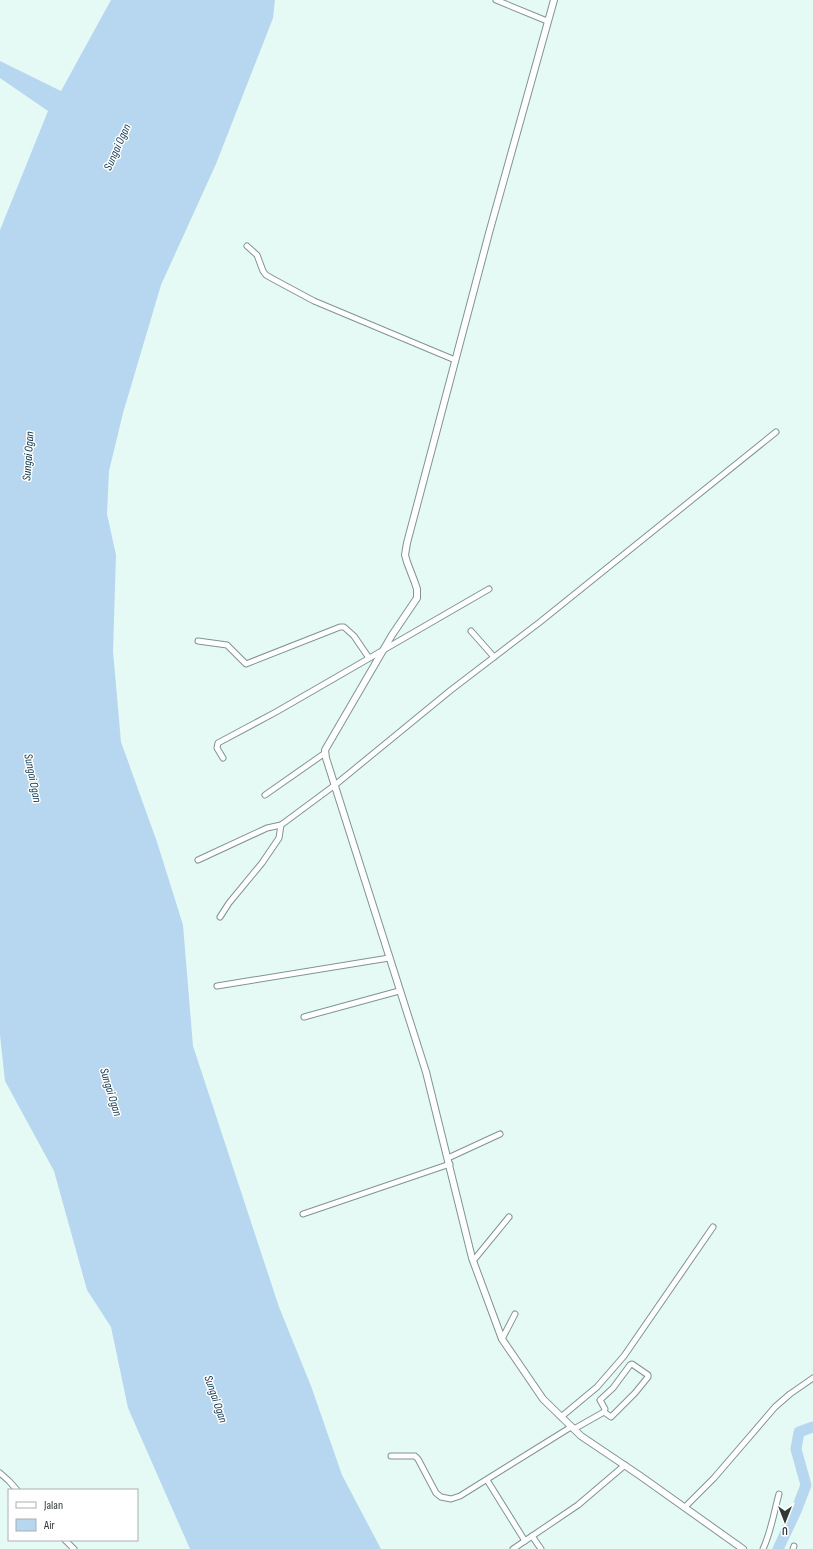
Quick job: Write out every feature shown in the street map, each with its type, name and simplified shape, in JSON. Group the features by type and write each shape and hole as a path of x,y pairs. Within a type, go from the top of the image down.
{"street":[{"path":"496,0 547,21"},
{"path":"554,0 455,360 406,548 407,562 417,589 417,598 384,649 325,750 330,772 426,1072 473,1261 502,1339 543,1399 581,1436 685,1507 743,1549"},
{"path":"247,246 258,255 263,271 266,275 273,279 314,301 455,360"},
{"path":"198,860 267,828 281,825 335,785 493,655 546,617 776,432"},
{"path":"223,758 217,748 218,743 276,712 489,589"},
{"path":"198,641 227,645 246,664 344,626 354,636 369,658"},
{"path":"471,631 493,655"},
{"path":"265,795 326,755"},
{"path":"220,917 229,903 262,863 279,838 281,825"},
{"path":"217,986 389,958"},
{"path":"304,1017 399,991"},
{"path":"303,1214 449,1161 500,1134"},
{"path":"473,1261 509,1217"},
{"path":"561,1417 598,1388 624,1356 713,1227"},
{"path":"502,1339 515,1314"},
{"path":"632,1364 648,1375 635,1393 611,1416 604,1412 605,1409 600,1400 612,1389 630,1365 632,1364"},
{"path":"685,1507 714,1478 775,1407 792,1392 813,1378"},
{"path":"390,1456 415,1456 418,1458 436,1493 451,1499 460,1496 572,1428 604,1412"},
{"path":"512,1549 578,1505 625,1466"},
{"path":"0,1473 15,1489"},
{"path":"487,1480 525,1541"},
{"path":"763,1549 768,1538 770,1524 779,1494"},
{"path":"532,1536 541,1549"},
{"path":"66,1541 74,1549"}],"water":[{"name":"Sungai Ogan","path":"111,0 275,0 273,18 216,164 161,285 123,413 109,471 107,514 116,555 113,651 121,742 157,842 183,925 193,1046 279,1307 311,1386 342,1475 381,1549 190,1549 128,1408 111,1327 87,1290 54,1171 5,1081 0,1035 0,230 48,111 0,78 0,61 61,91"}],"waterway":[{"path":"778,1549 796,1511 806,1485 796,1449 799,1432 813,1427"}]}
